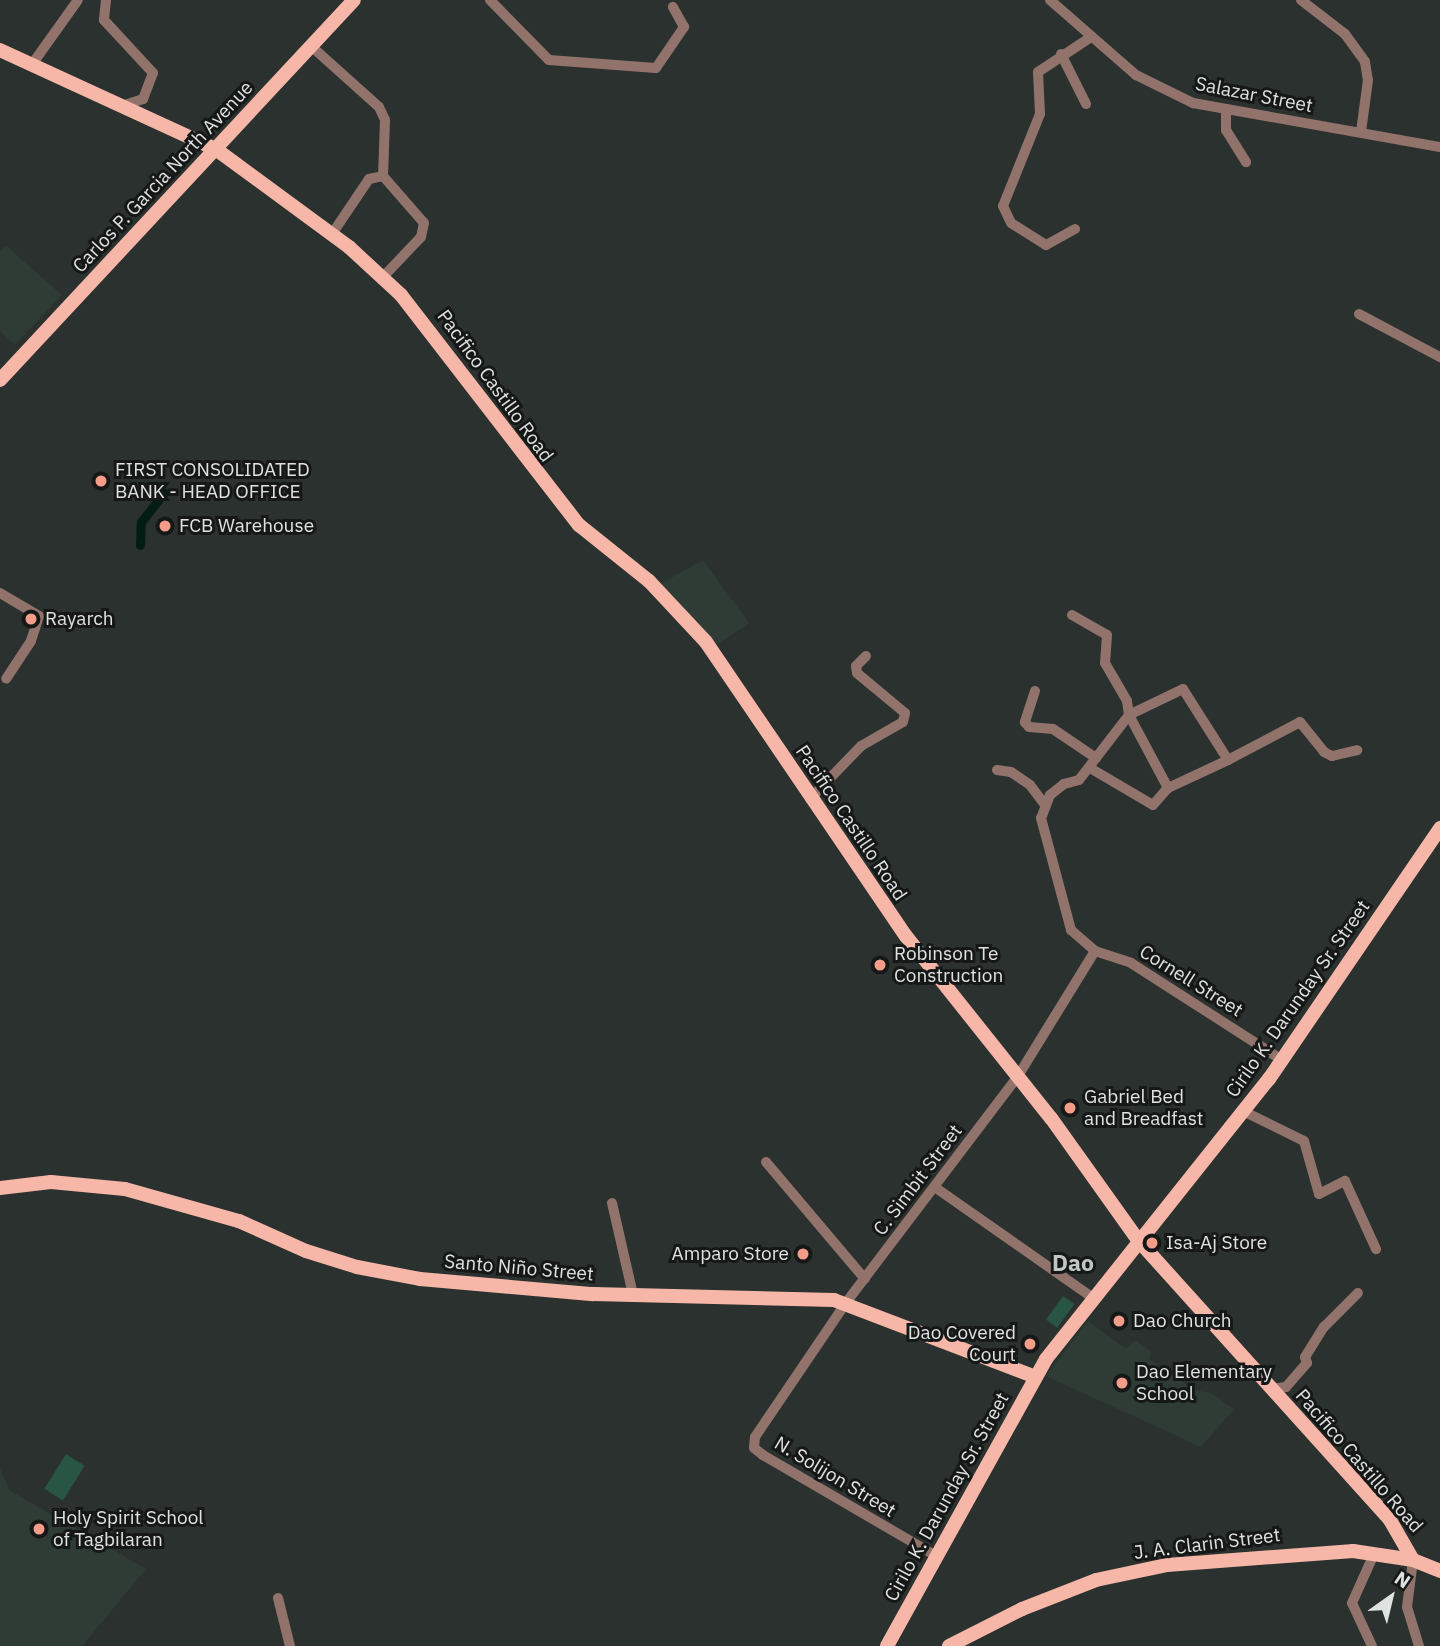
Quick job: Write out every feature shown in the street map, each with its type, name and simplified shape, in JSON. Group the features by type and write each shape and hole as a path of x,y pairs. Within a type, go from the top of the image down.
{"main road":[{"name":"Carlos P. Garcia North Avenue","path":"0,380 354,0"},
{"name":"Pacifico Castillo Road","path":"0,50 124,105 216,150 332,234 383,277 430,328 515,448 579,525 649,581 706,642 810,799 913,946 1018,1076 1138,1240 1390,1520 1413,1560"},
{"name":"Cirilo K. Darunday Sr. Street","path":"887,1646 1036,1377 1138,1240 1282,1060 1440,828"},
{"name":"Santo Niño Street","path":"0,1188 51,1182 125,1189 232,1218 306,1251 357,1267 461,1283 633,1295 806,1298 845,1304 1036,1377"},
{"name":"J. A. Clarin Street","path":"949,1646 1022,1609 1096,1580 1167,1565 1292,1553 1374,1554 1413,1560 1440,1571"}],"street":[{"path":"33,63 78,0"},
{"path":"106,0 104,20 153,73 143,99 124,105"},
{"path":"491,0 549,60 656,68 684,27 673,7"},
{"name":"Salazar Street","path":"1050,0 1136,75 1193,103 1440,146"},
{"path":"1301,0 1346,34 1365,62 1368,80 1361,132"},
{"path":"1075,229 1046,245 1011,223 1003,206 1040,114 1038,72 1061,54 1091,37"},
{"path":"311,46 379,107 385,120 383,176 424,223 421,237 383,277"},
{"path":"1061,54 1086,104"},
{"path":"1226,110 1226,130 1246,162"},
{"path":"332,234 369,179 383,176"},
{"path":"1359,314 1440,356"},
{"path":"0,593 39,616 31,641 6,679"},
{"path":"1072,615 1107,635 1105,663 1127,701 1129,715 1168,788"},
{"path":"810,799 861,746 903,722 905,713 857,673 856,666 866,656"},
{"path":"1018,1076 1095,951 1071,930 1041,818 1050,795 1064,784 1079,780 1129,715 1184,688 1228,760"},
{"path":"1035,691 1026,722 1029,727 1053,729 1096,758"},
{"path":"1090,768 1153,805 1168,788 1300,722 1324,752 1332,755 1357,750"},
{"path":"998,771 1011,772 1030,785 1046,806"},
{"name":"Cornell Street","path":"1095,951 1131,963 1282,1060"},
{"name":"C. Simbit Street","path":"845,1304 936,1188 1018,1076"},
{"path":"1243,1111 1304,1141 1319,1194 1345,1181 1376,1249"},
{"path":"766,1162 865,1279"},
{"path":"936,1188 1093,1298"},
{"path":"612,1203 633,1295"},
{"path":"1270,1389 1286,1387 1307,1363 1305,1357 1324,1326 1358,1293"},
{"name":"N. Solijon Street","path":"845,1304 755,1437 754,1448 828,1496 938,1557"},
{"path":"1372,1646 1352,1603 1374,1554"},
{"path":"1413,1560 1407,1607 1419,1646"},
{"path":"278,1598 290,1646"}],"shaded area":[{"path":"6,246 62,295 15,345 0,331 0,252"},
{"path":"703,560 749,623 715,646 660,584"},
{"name":"Dao Elementary School","path":"1088,1321 1126,1349 1135,1340 1151,1351 1149,1359 1194,1390 1211,1393 1234,1409 1201,1447 1046,1376"},
{"name":"Holy Spirit School of Tagbilaran","path":"0,1468 9,1490 146,1569 82,1646 0,1646"}],"green space":[{"path":"1063,1296 1074,1304 1057,1328 1046,1319"},
{"path":"66,1454 85,1466 63,1500 44,1489"}],"waterway":[{"path":"140,545 141,522 164,493"}],"place":[{"name":"FIRST CONSOLIDATED BANK - HEAD OFFICE","path":"101,481"},
{"name":"FCB Warehouse","path":"165,526"},
{"name":"Rayarch","path":"31,619"},
{"name":"Robinson Te Construction","path":"880,965"},
{"name":"Gabriel Bed and Breadfast","path":"1070,1108"},
{"name":"Isa-Aj Store","path":"1152,1243"},
{"name":"Amparo Store","path":"803,1254"},
{"name":"Dao Church","path":"1119,1321"},
{"name":"Dao Covered Court","path":"1030,1344"},
{"name":"Dao Elementary School","path":"1122,1383"},
{"name":"Holy Spirit School of Tagbilaran","path":"39,1529"}],"district":[{"name":"Dao","path":"1073,1262"}]}
